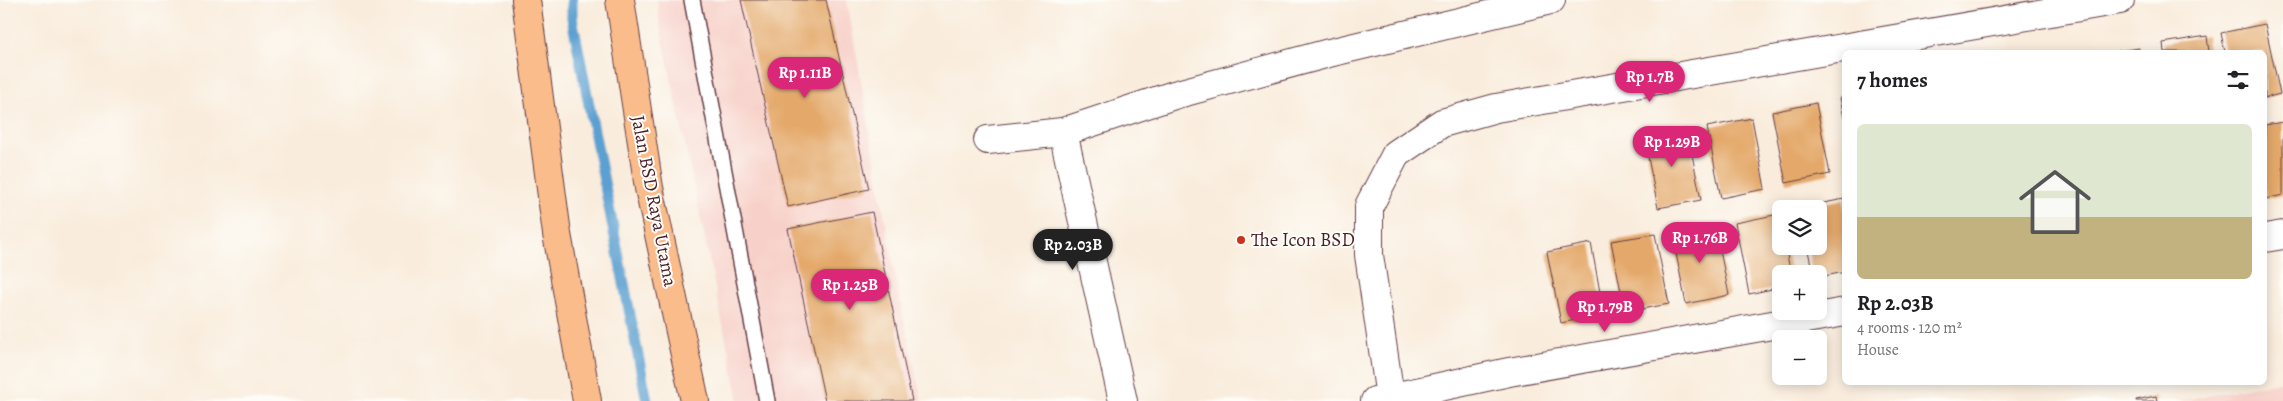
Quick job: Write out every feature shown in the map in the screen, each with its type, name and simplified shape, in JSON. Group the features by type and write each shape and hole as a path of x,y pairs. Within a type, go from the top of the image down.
{"main road":[{"path":"526,0 557,234 587,401"},
{"name":"Jalan BSD Raya Utama","path":"620,0 649,188 695,401"}],"street":[{"path":"988,140 1063,132 1174,95 1284,65 1551,0"},
{"path":"1842,313 1509,372 1382,399 1369,255 1369,206 1396,154 1442,123 1496,108 2120,0"},
{"path":"1063,132 1123,401"},
{"path":"2267,238 2283,235"}],"lane":[{"path":"692,0 767,401"}],"shaded area":[{"path":"657,0 847,0 898,293 922,401 739,401 660,25"},
{"path":"2283,381 2283,401 2178,401 2267,385"}],"building":[{"path":"741,0 826,0 869,189 788,207"},
{"path":"2265,24 2280,94 2267,97 2267,50 2225,50 2221,33"},
{"path":"2207,36 2209,50 2164,50 2163,43"},
{"path":"1816,103 1830,174 1786,183 1772,112"},
{"path":"1752,118 1765,189 1721,198 1707,127"},
{"path":"2283,122 2283,195 2267,199 2267,125"},
{"path":"1687,129 1701,200 1658,208 1644,137"},
{"path":"1842,199 1842,273 1827,275 1827,265 1811,265 1809,255 1827,255 1827,202"},
{"path":"872,212 912,401 825,401 788,229"},
{"path":"1772,215 1772,255 1787,255 1789,265 1772,265 1772,289 1749,294 1735,223"},
{"path":"1715,225 1729,295 1686,304 1672,233"},
{"path":"1655,234 1669,304 1625,312 1611,241"},
{"path":"1591,243 1604,314 1561,323 1547,252"},
{"path":"2156,396 2157,401 2136,401 2136,400"}],"waterway":[{"path":"572,0 572,18 647,401"}],"place":[{"name":"The Icon BSD","path":"1241,240"}]}
